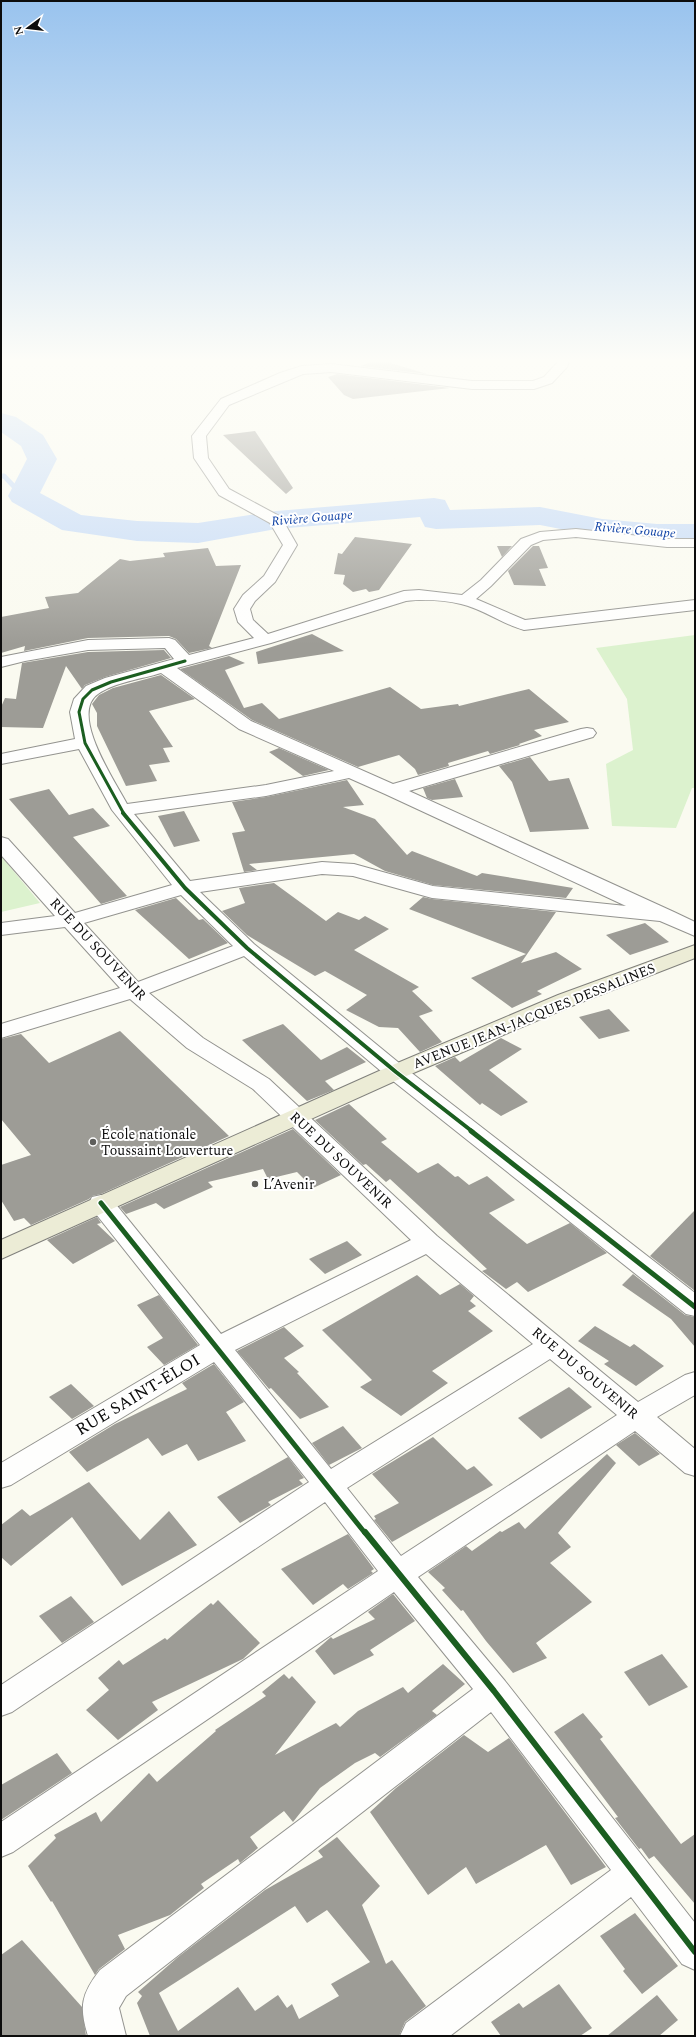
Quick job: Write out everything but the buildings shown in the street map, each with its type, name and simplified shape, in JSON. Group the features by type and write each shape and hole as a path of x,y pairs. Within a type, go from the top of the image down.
{"main road":[{"name":"AVENUE JEAN-JACQUES DESSALINES","path":"1,1250 101,1203 396,1072 566,1000 695,951"}],"street":[{"path":"201,454 201,458 224,492 250,504 276,520 290,545 270,579 249,598 242,609 246,622 265,640"},
{"path":"465,600 486,583 511,555 526,542 540,536 576,533 667,544 695,543"},
{"path":"695,605 524,625 465,600 419,595 404,596 265,640 111,682 92,690 83,699 79,712 85,743 121,810 185,888 247,948 396,1072 695,1307"},
{"path":"1,662 24,656 88,645 169,643 185,661"},
{"path":"164,667 245,725 392,790 695,930"},
{"path":"392,790 587,733"},
{"path":"1,759 85,743"},
{"path":"121,810 268,789 328,778 351,772"},
{"name":"RUE DU SOUVENIR","path":"1,843 134,991 195,1043 261,1084 428,1242 695,1465"},
{"path":"1,929 71,920 185,888 322,868 354,870 432,892 667,916"},
{"path":"1,1031 134,991 247,948"},
{"path":"101,1203 218,1347 398,1575 494,1691 695,1952"},
{"name":"RUE SAINT-ÉLOI","path":"1,1477 218,1347 428,1242"},
{"path":"1,1702 328,1485 552,1345"},
{"path":"1,1841 283,1650 637,1416 695,1382"},
{"path":"107,2036 100,2014 102,1997 113,1983 494,1691"},
{"path":"419,2036 634,1874"}],"green space":[{"path":"695,635 695,788 692,788 676,828 612,826 606,764 633,750 627,699 596,648"},
{"path":"1,856 40,903 1,912"}],"waterway":[{"name":"Rivière Gouape","path":"40,454 42,459 23,496 73,523 137,531 198,533 276,520 434,507 436,520 540,516 602,528 657,534 695,534"},
{"path":"1,476 4,476 23,496"}],"cycle path":[{"path":"185,661 111,682 92,690 83,699 79,712 85,743 121,810 185,888 247,948 396,1072 695,1307"},
{"path":"101,1203 328,1485 398,1575 494,1691 695,1952"}],"place":[{"name":"École nationale Toussaint Louverture","path":"93,1142"},
{"name":"L’Avenir","path":"255,1184"}]}
